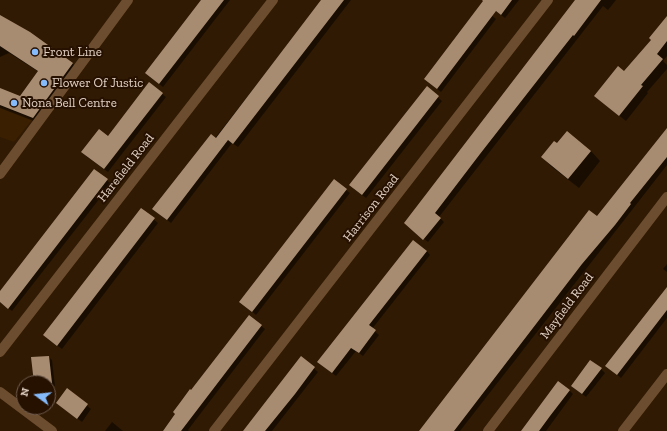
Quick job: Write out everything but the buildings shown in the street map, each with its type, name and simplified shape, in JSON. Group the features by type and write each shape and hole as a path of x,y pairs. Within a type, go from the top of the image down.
{"street":[{"path":"0,174 128,0"},
{"name":"Harefield Road","path":"0,352 273,0"},
{"name":"Harrison Road","path":"214,431 548,0"},
{"name":"Mayfield Road","path":"488,431 667,197"},
{"path":"623,431 667,374"},
{"path":"0,392 52,431"}],"shaded area":[{"path":"0,106 33,119 14,142 0,137"}],"place":[{"name":"Front Line","path":"35,52"},
{"name":"Flower Of Justic","path":"44,83"},
{"name":"Nona Bell Centre","path":"14,103"}]}
